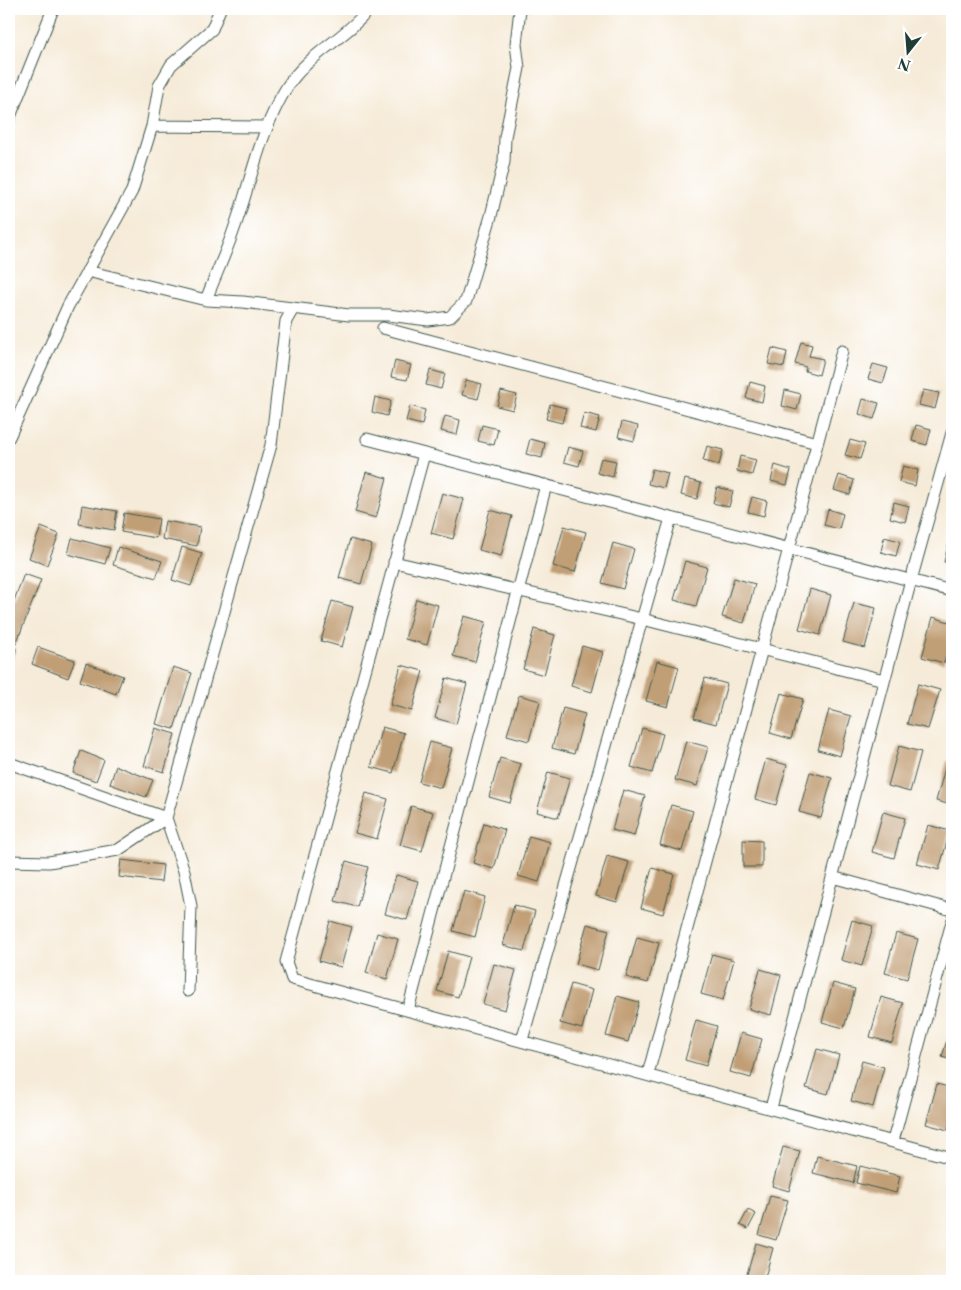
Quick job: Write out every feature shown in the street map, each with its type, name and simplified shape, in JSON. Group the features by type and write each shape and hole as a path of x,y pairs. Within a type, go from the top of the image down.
{"street":[{"path":"9,119 53,9"},
{"path":"9,437 68,306 132,191 152,126 159,86 171,65 212,29 220,9"},
{"path":"206,300 234,229 267,127 288,86 309,60 346,33 369,9"},
{"path":"87,271 206,300 428,320 450,318 466,301 491,216 504,162 505,137 519,68 516,44 520,9"},
{"path":"152,126 267,127"},
{"path":"188,991 191,906 184,871 166,818 271,445 286,322 293,309"},
{"path":"383,328 817,443"},
{"path":"648,1074 842,351"},
{"path":"772,1108 911,580 947,474 952,433"},
{"path":"367,439 952,591"},
{"path":"424,454 286,962 292,979 952,1158"},
{"path":"408,1010 546,485"},
{"path":"522,1040 671,518"},
{"path":"394,562 642,619 884,680"},
{"path":"9,764 166,818"},
{"path":"9,861 49,862 118,850 166,818"},
{"path":"832,877 952,910"},
{"path":"893,1141 952,922"}],"building":[{"path":"801,342 812,345 809,356 823,359 819,375 805,371 806,367 795,364"},
{"path":"772,348 787,352 784,367 768,364"},
{"path":"395,361 411,365 407,380 391,377"},
{"path":"873,364 888,368 883,383 868,379"},
{"path":"430,370 445,374 441,389 426,385"},
{"path":"466,380 482,384 478,399 462,395"},
{"path":"750,382 765,386 762,402 746,398"},
{"path":"785,390 801,394 797,410 782,406"},
{"path":"923,390 939,393 935,409 919,405"},
{"path":"501,391 517,395 513,410 497,406"},
{"path":"375,397 391,401 387,416 372,412"},
{"path":"863,399 879,403 874,419 859,414"},
{"path":"550,404 566,408 562,423 546,419"},
{"path":"410,406 425,410 422,425 406,421"},
{"path":"584,413 600,417 596,432 580,428"},
{"path":"445,416 460,420 457,435 441,431"},
{"path":"622,422 638,426 634,441 618,437"},
{"path":"482,425 498,429 494,445 478,441"},
{"path":"916,425 931,429 927,445 912,441"},
{"path":"530,439 545,443 542,458 526,454"},
{"path":"850,440 865,444 860,459 845,455"},
{"path":"707,446 723,450 719,465 703,461"},
{"path":"568,447 583,451 579,466 564,462"},
{"path":"740,456 756,460 752,475 737,471"},
{"path":"601,458 616,461 613,477 597,473"},
{"path":"775,465 791,470 787,485 771,481"},
{"path":"903,466 918,470 915,486 899,482"},
{"path":"652,469 668,473 664,488 648,484"},
{"path":"366,472 387,478 376,518 355,512"},
{"path":"839,475 854,480 850,495 834,490"},
{"path":"685,479 701,483 697,499 681,495"},
{"path":"717,487 733,491 729,507 713,503"},
{"path":"442,493 464,499 453,539 431,533"},
{"path":"752,497 767,501 764,516 748,512"},
{"path":"894,502 909,506 905,522 890,518"},
{"path":"82,505 117,511 114,530 79,524"},
{"path":"828,509 843,514 839,529 824,525"},
{"path":"490,510 512,516 501,556 479,550"},
{"path":"124,513 159,519 156,538 121,532"},
{"path":"165,521 200,527 197,546 162,539"},
{"path":"564,526 586,532 575,572 553,566"},
{"path":"41,527 59,534 47,565 29,558"},
{"path":"884,537 900,541 896,556 881,552"},
{"path":"72,538 110,548 105,564 68,554"},
{"path":"350,539 372,545 361,584 339,578"},
{"path":"613,543 634,549 623,589 602,583"},
{"path":"948,546 952,548 952,564 944,562"},
{"path":"118,547 162,561 156,578 113,565"},
{"path":"182,547 202,553 191,586 172,580"},
{"path":"685,561 707,567 696,606 674,600"},
{"path":"24,574 41,580 16,644 9,642 9,614"},
{"path":"734,578 755,584 744,623 722,617"},
{"path":"810,589 831,595 820,635 799,629"},
{"path":"416,599 438,605 427,645 405,639"},
{"path":"332,601 353,607 342,647 321,641"},
{"path":"854,603 876,608 865,648 843,642"},
{"path":"464,616 486,622 475,662 453,656"},
{"path":"933,617 952,623 952,633 944,663 922,657"},
{"path":"534,629 555,635 544,675 523,669"},
{"path":"9,646 16,649 9,668"},
{"path":"582,646 603,652 592,692 571,686"},
{"path":"38,647 75,660 68,678 32,664"},
{"path":"657,661 679,667 668,707 646,701"},
{"path":"86,663 123,676 116,694 80,681"},
{"path":"401,665 423,671 412,711 390,705"},
{"path":"173,667 192,673 174,729 156,724"},
{"path":"446,678 467,684 456,724 435,718"},
{"path":"705,678 727,684 716,724 694,718"},
{"path":"918,684 940,690 928,729 907,724"},
{"path":"781,693 803,699 791,739 770,733"},
{"path":"519,695 540,701 529,741 507,735"},
{"path":"563,708 585,714 574,754 552,748"},
{"path":"829,710 851,716 840,756 818,750"},
{"path":"382,727 404,733 393,773 371,767"},
{"path":"155,728 175,734 164,772 144,766"},
{"path":"642,728 663,734 652,773 631,767"},
{"path":"686,741 708,747 697,786 675,780"},
{"path":"430,742 452,748 441,788 419,782"},
{"path":"899,746 921,752 910,792 888,786"},
{"path":"81,751 104,760 96,781 73,773"},
{"path":"500,758 521,764 510,803 489,797"},
{"path":"766,759 787,765 776,805 755,799"},
{"path":"947,761 952,762 952,805 936,801"},
{"path":"116,766 153,780 146,797 110,784"},
{"path":"548,772 570,778 558,818 537,812"},
{"path":"810,772 832,778 821,818 799,812"},
{"path":"623,790 645,796 634,836 612,830"},
{"path":"366,793 388,799 377,839 355,833"},
{"path":"671,805 693,811 682,851 660,845"},
{"path":"411,806 433,812 422,851 400,845"},
{"path":"883,812 905,818 894,858 872,852"},
{"path":"484,823 505,830 494,869 473,863"},
{"path":"928,825 950,831 939,870 917,864"},
{"path":"529,836 550,842 539,882 518,876"},
{"path":"743,840 762,841 762,867 743,867"},
{"path":"607,856 629,862 617,902 596,896"},
{"path":"121,860 163,865 161,882 119,877"},
{"path":"346,861 368,867 357,907 335,901"},
{"path":"652,868 674,874 663,914 641,908"},
{"path":"396,875 418,881 407,920 385,914"},
{"path":"464,891 485,897 475,937 453,931"},
{"path":"514,905 535,911 524,951 503,945"},
{"path":"852,920 873,926 862,966 841,960"},
{"path":"330,921 352,927 341,967 319,961"},
{"path":"587,924 609,930 598,970 576,964"},
{"path":"377,933 398,939 387,979 366,973"},
{"path":"896,933 918,939 907,979 885,973"},
{"path":"637,937 659,943 648,983 626,977"},
{"path":"448,951 469,957 458,997 437,991"},
{"path":"712,954 734,960 723,1000 701,994"},
{"path":"494,964 516,970 505,1010 483,1004"},
{"path":"760,969 781,975 771,1015 749,1009"},
{"path":"833,983 855,989 844,1028 822,1022"},
{"path":"571,984 592,990 582,1029 560,1023"},
{"path":"617,996 639,1002 628,1042 606,1036"},
{"path":"881,997 903,1003 892,1043 870,1037"},
{"path":"696,1020 717,1026 706,1066 685,1060"},
{"path":"952,1023 952,1060 942,1057"},
{"path":"741,1033 762,1039 751,1078 730,1072"},
{"path":"817,1049 839,1055 828,1094 806,1088"},
{"path":"862,1061 884,1067 873,1107 851,1101"},
{"path":"937,1084 952,1088 952,1112 948,1130 926,1124"},
{"path":"783,1147 800,1151 789,1191 772,1186"},
{"path":"817,1156 857,1166 853,1183 813,1173"},
{"path":"860,1166 900,1176 896,1193 856,1183"},
{"path":"770,1196 788,1200 776,1240 759,1235"},
{"path":"748,1210 756,1214 748,1229 740,1225"},
{"path":"756,1243 773,1248 764,1281 745,1281"}]}
